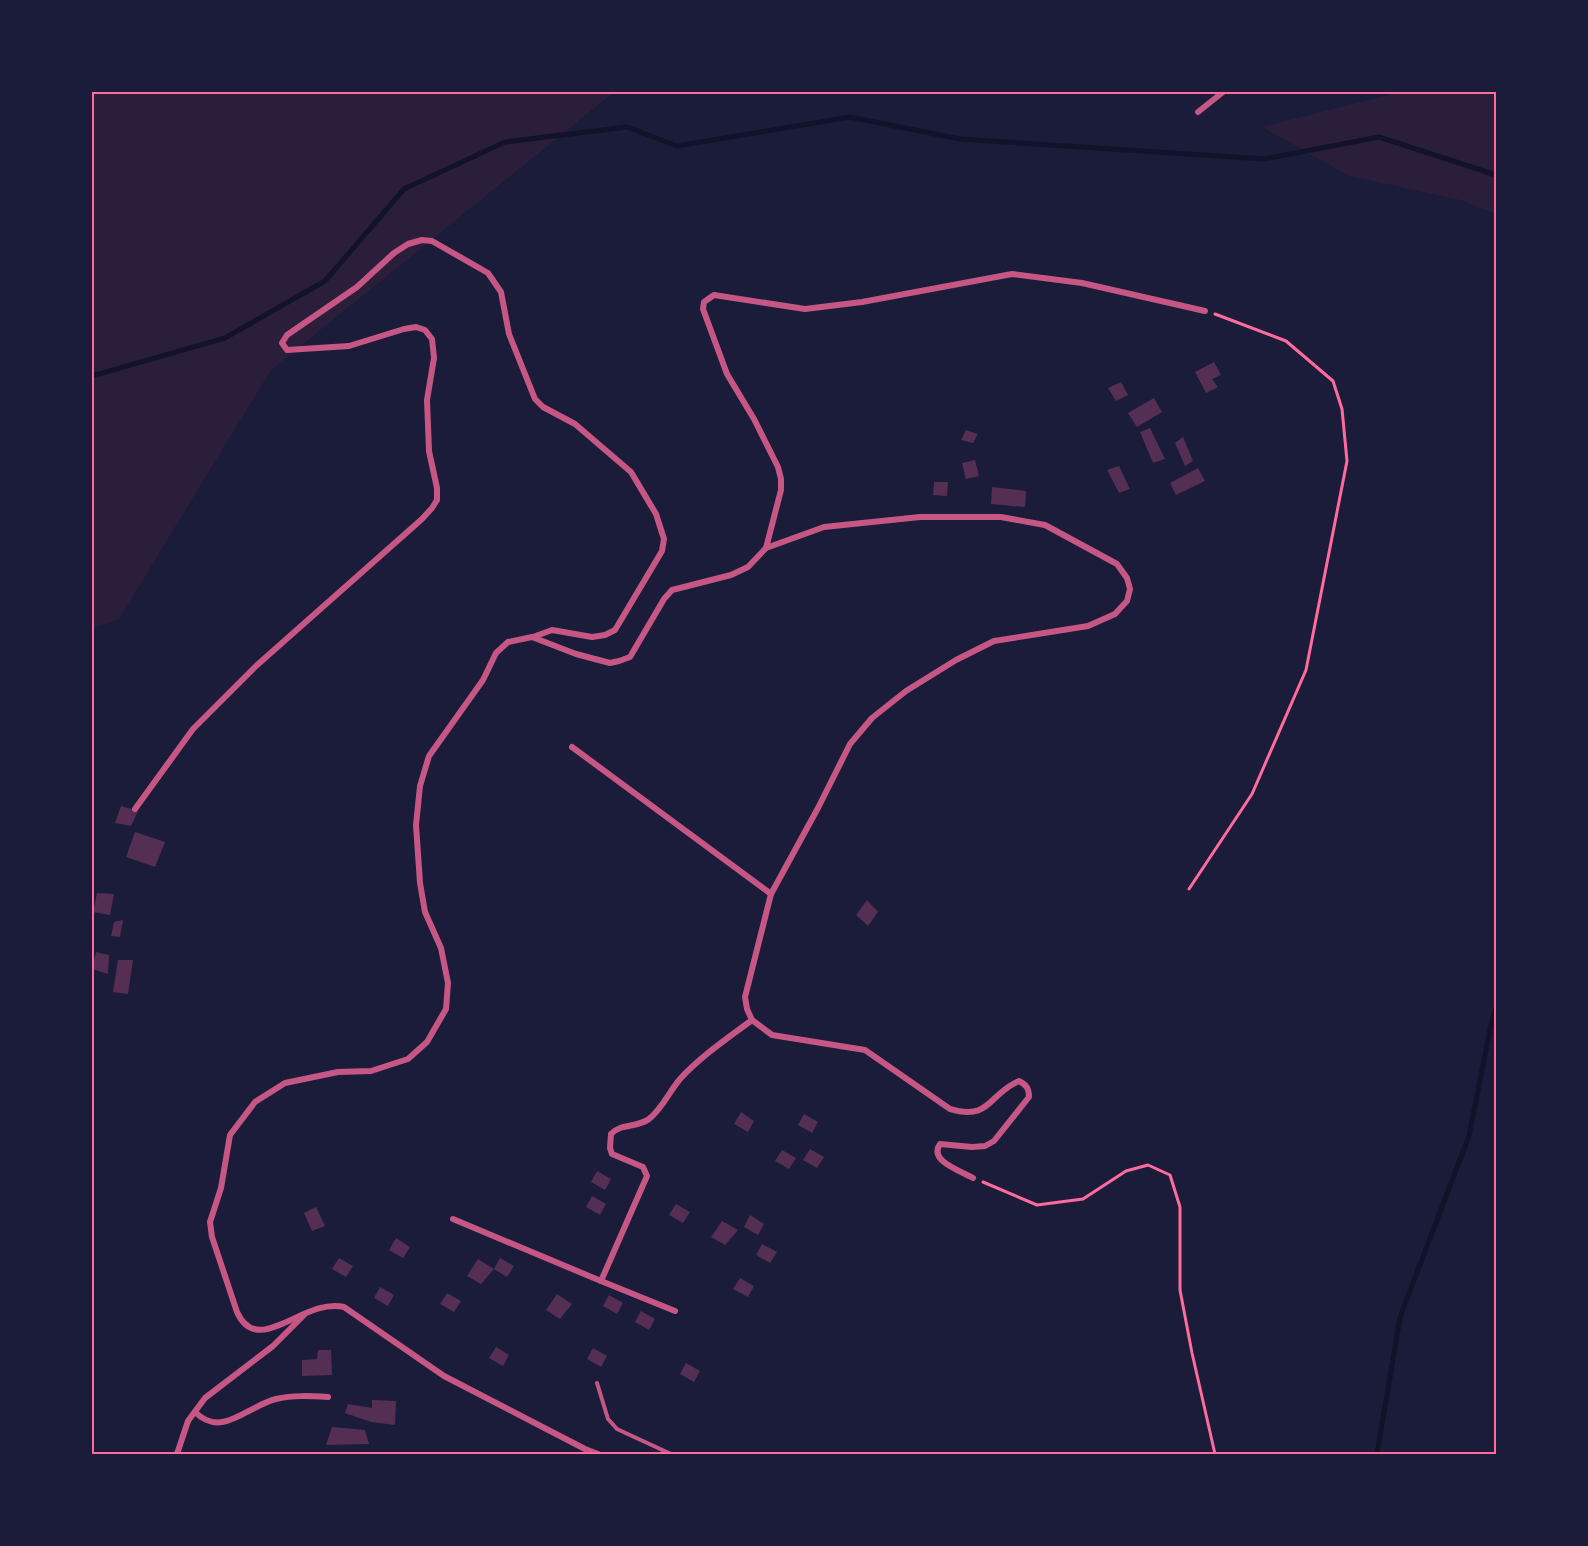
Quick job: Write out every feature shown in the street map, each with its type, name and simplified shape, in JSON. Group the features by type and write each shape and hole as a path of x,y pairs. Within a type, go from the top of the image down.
{"street":[{"path":"1198,112 1223,92"},
{"path":"135,809 193,729 256,666 422,519 437,500 437,488 429,451 428,400 434,358 432,339 425,330 416,327 404,329 349,346 288,350 282,343 287,335 357,287 394,253 408,244 422,240 432,241 488,273 501,292 509,334 535,399 543,407 575,424 631,472 656,514 664,539 662,550 615,630 605,635 592,637 552,630 508,642 496,653 483,680 429,756 420,786 416,825 420,883 425,912 441,948 448,983 446,1009 427,1042 408,1059 371,1071 338,1072 285,1083 255,1102 230,1135 221,1188 210,1222 212,1237 237,1312 242,1323 249,1329 260,1331 275,1327 326,1306 344,1307 444,1376 598,1455"},
{"path":"766,548 782,490 781,479 778,467 754,419 728,374 703,309 704,302 708,298 714,295 805,309 862,302 1012,274 1082,283 1205,311"},
{"path":"532,637 587,657 610,663 620,661 630,657 664,599 672,590 731,575 748,567 766,548 824,527 920,517 1001,517 1045,525 1117,564 1130,590 1127,602 1115,614 1088,626 994,641 956,660 872,718 850,744 771,894 745,997 752,1020 772,1035 865,1050 950,1110 965,1114 978,1111 986,1107 1010,1085 1019,1081 1025,1084 1029,1097 994,1141 985,1146 972,1147 940,1144 937,1149 941,1160 973,1178"},
{"path":"572,747 771,894"},
{"path":"601,1281 646,1176 644,1167 612,1154 611,1134 618,1128 637,1126 648,1120 680,1079 704,1056 752,1020"},
{"path":"453,1220 675,1311"},
{"path":"177,1455 188,1421 206,1398 273,1346 307,1312"},
{"path":"195,1412 208,1422 216,1424 275,1400 301,1396 328,1397"}],"lane":[{"path":"597,1383 608,1419 617,1429 672,1455"}],"path":[{"path":"1189,889 1252,794 1306,670 1347,461 1342,409 1334,381 1286,341 1205,311"},
{"path":"973,1178 1037,1205 1083,1199 1126,1171 1148,1166 1170,1175 1180,1207 1180,1290 1215,1455"}],"shaded area":[{"path":"92,92 614,92 271,370 119,619 92,629"},
{"path":"1401,92 1496,92 1496,214 1460,200 1349,176 1262,127"}],"building":[{"path":"1214,362 1221,375 1212,379 1218,387 1206,393 1195,372"},
{"path":"1121,382 1128,395 1116,401 1108,388"},
{"path":"1154,398 1162,412 1137,427 1128,413"},
{"path":"1150,428 1165,459 1153,463 1140,432"},
{"path":"966,430 978,434 973,443 961,440"},
{"path":"1183,437 1193,461 1185,466 1175,443"},
{"path":"975,460 979,476 966,479 962,463"},
{"path":"1119,466 1130,489 1119,493 1107,470"},
{"path":"1198,468 1205,481 1176,495 1170,483"},
{"path":"934,482 948,482 947,496 933,495"},
{"path":"992,487 1026,491 1025,507 991,504"},
{"path":"121,806 138,811 131,826 115,823"},
{"path":"135,832 165,842 155,867 126,857"},
{"path":"97,893 114,894 110,915 93,912"},
{"path":"867,900 878,912 868,926 856,915"},
{"path":"123,920 120,937 111,936 114,922"},
{"path":"96,952 109,955 108,974 92,969"},
{"path":"118,960 133,960 128,994 113,992"},
{"path":"741,1112 754,1121 748,1132 734,1124"},
{"path":"804,1114 818,1122 812,1133 798,1125"},
{"path":"810,1149 824,1157 817,1168 803,1160"},
{"path":"782,1150 796,1158 789,1169 775,1161"},
{"path":"597,1171 611,1179 605,1190 591,1182"},
{"path":"592,1196 606,1204 600,1215 586,1207"},
{"path":"676,1204 690,1212 683,1223 669,1215"},
{"path":"316,1207 325,1226 312,1231 304,1213"},
{"path":"750,1215 764,1224 758,1235 744,1227"},
{"path":"722,1221 738,1230 725,1245 711,1237"},
{"path":"396,1238 410,1247 403,1258 389,1250"},
{"path":"762,1244 777,1252 770,1263 756,1255"},
{"path":"339,1258 353,1266 346,1277 332,1269"},
{"path":"500,1258 514,1266 507,1277 494,1269"},
{"path":"478,1259 494,1269 481,1284 467,1276"},
{"path":"740,1278 754,1286 748,1297 733,1289"},
{"path":"380,1287 394,1295 388,1306 374,1298"},
{"path":"447,1293 461,1301 454,1312 440,1304"},
{"path":"557,1294 572,1304 560,1319 546,1310"},
{"path":"609,1295 623,1303 617,1314 603,1306"},
{"path":"641,1311 655,1319 649,1330 635,1322"},
{"path":"496,1347 509,1355 503,1366 489,1358"},
{"path":"593,1348 607,1356 601,1367 587,1359"},
{"path":"318,1350 331,1350 332,1375 302,1376 302,1360 317,1359"},
{"path":"686,1363 700,1371 694,1382 680,1374"},
{"path":"372,1400 396,1401 395,1425 371,1422 345,1413 348,1404 372,1408"},
{"path":"332,1427 365,1430 369,1444 326,1445"}],"waterway":[{"path":"92,376 225,338 325,281 404,189 505,142 627,127 677,146 850,117 960,139 1264,159 1379,137 1496,175"},
{"path":"1377,1454 1400,1317 1469,1136 1496,1008"}]}
